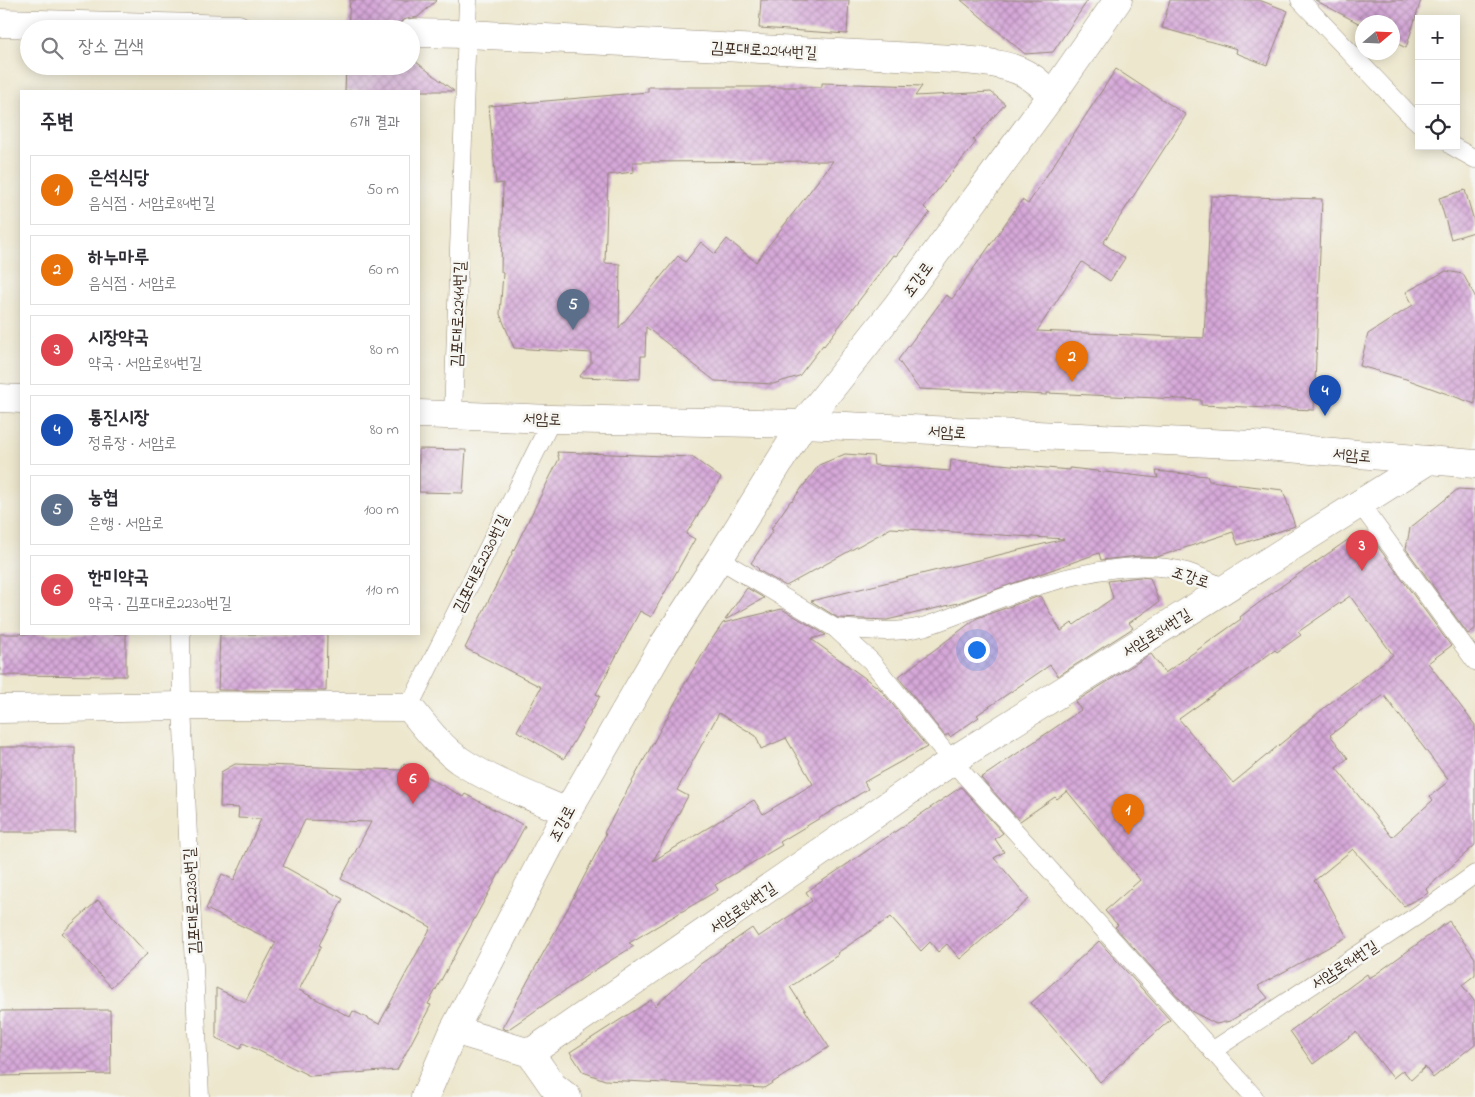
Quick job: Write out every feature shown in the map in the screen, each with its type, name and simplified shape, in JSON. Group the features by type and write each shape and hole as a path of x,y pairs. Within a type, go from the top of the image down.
{"street":[{"name":"조강로","path":"425,1097 454,1030 566,812 662,647 803,424 896,307 1052,95 1118,0"},
{"path":"0,23 20,24"},
{"name":"김포대로2244번길","path":"420,33 954,59 1000,64 1014,68 1032,77 1052,95"},
{"path":"0,398 20,399"},
{"name":"서암로","path":"420,414 552,419 803,424 1253,445 1428,460 1470,460"},
{"name":"서암로84번길","path":"530,1053 952,760 1428,460"},
{"path":"0,708 182,706 409,707 437,739 458,759 492,778 566,812"},
{"path":"454,1030 530,1053 553,1086 567,1097"}],"lane":[{"path":"467,34 468,0"},
{"path":"1300,0 1415,119"},
{"name":"김포대로2244번길","path":"453,415 467,34"},
{"path":"1459,150 1475,159"},
{"name":"김포대로2230번길","path":"409,707 552,419"},
{"path":"1360,504 1475,662"},
{"name":"조강로","path":"719,559 836,628 871,661 952,760"},
{"name":"조강로","path":"836,628 884,632 921,627 1039,585 1074,575 1125,568 1160,567 1186,572 1225,588"},
{"name":"김포대로2230번길","path":"181,635 182,706 200,1097"},
{"path":"952,760 1254,1097"},
{"name":"서암로94번길","path":"1212,1051 1418,915 1475,874"}],"building":[{"path":"350,0 437,0 418,17 403,20 349,20"},
{"path":"761,0 849,0 847,34 759,28"},
{"path":"961,0 1088,0 1053,52 1025,54"},
{"path":"1170,0 1259,0 1288,11 1267,65 1236,53 1237,49 1162,28"},
{"path":"1315,0 1421,0 1406,48 1400,45 1400,15 1355,15 1355,21"},
{"path":"420,65 454,91 420,90 345,90 346,75 420,75"},
{"path":"1116,69 1186,115 1103,243 1125,258 1110,281 1082,262 1037,331 1204,338 1211,196 1322,199 1314,410 1201,405 1201,400 919,389 898,360 946,295 952,299 1022,200 1028,204"},
{"path":"822,83 922,86 915,96 991,92 1005,104 973,140 976,142 924,207 930,213 896,256 894,255 799,376 773,384 715,381 646,327 645,356 641,356 640,379 579,377 591,363 591,353 514,348 500,314 503,273 501,272 503,183 496,184 489,106 648,92 648,87 822,87","holes":["833,161 756,262 727,239 715,254 701,242 685,262 678,256 619,328 620,264 605,263 608,175 634,172 633,162"]},
{"path":"1465,190 1474,221 1474,232 1451,239 1439,198"},
{"path":"1446,271 1463,274 1475,296 1475,404 1406,379 1360,366 1368,334 1413,305 1406,292"},
{"path":"420,449 466,450 463,493 420,492"},
{"path":"557,452 692,457 721,478 686,534 695,539 651,617 640,611 596,694 600,696 564,759 517,731 541,687 465,648 559,459"},
{"path":"845,454 873,456 874,465 950,471 951,460 1070,470 1070,468 1158,478 1156,471 1207,476 1209,481 1283,490 1295,526 1238,545 1233,532 1157,557 1139,556 1101,560 1099,553 958,603 887,620 838,618 811,601 1064,539 891,528 786,586 758,570 751,563 791,500 819,465"},
{"path":"1458,489 1475,490 1475,629 1468,634 1406,549 1410,528"},
{"path":"1352,537 1376,544 1451,646 1428,663 1475,725 1475,845 1426,889 1428,893 1404,906 1353,849 1314,881 1322,891 1347,937 1258,986 1268,998 1230,1021 1216,1024 1191,1011 1115,927 1118,925 1105,911 1140,880 1067,791 1020,821 981,778 1081,710 1075,702 1151,654 1165,673 1241,619 1240,617","holes":["1350,596 1393,655 1340,695 1233,783 1179,719 1275,650 1277,652 1301,635 1298,632","1384,695 1449,781 1430,796 1433,800 1392,837 1336,768 1348,758 1330,735"]},
{"path":"1140,577 1150,578 1159,602 1129,623 1133,628 1058,676 1050,665 977,715 979,717 950,737 948,734 945,736 898,677 977,618 1040,596 1061,631 1072,623 1074,625 1113,598 1108,581"},
{"path":"747,588 764,598 725,620"},
{"path":"782,609 826,635 811,639 880,689 927,747 864,782 868,789 780,842 782,845 715,885 718,890 629,943 634,946 507,1030 502,1028 568,908 606,834 604,833 681,690 723,623","holes":["719,713 756,736 761,749 786,738 813,784 763,814 754,800 653,861 688,796 677,790"]},
{"path":"0,634 126,635 126,676 0,675"},
{"path":"220,635 327,635 326,691 218,690"},
{"path":"0,747 75,747 75,832 0,832"},
{"path":"235,764 401,770 404,764 463,797 465,794 525,826 428,1004 431,1005 397,1070 310,1076 243,1043 240,1049 216,1038 216,988 245,1002 276,942 206,909 222,874 234,880 261,819 238,818 239,808 220,807 221,772","holes":["305,820 371,822 341,879 431,927 379,1024 353,1011 350,1017 299,990 321,946 319,945 343,899 283,866"]},
{"path":"961,787 1003,833 995,839 1004,852 994,858 1029,899 960,959 947,944 938,952 930,942 921,951 891,917 790,987 829,1047 764,1088 605,1080 583,1072 570,1052 651,1000 655,1006 699,965 752,928 758,937 812,901 806,892"},
{"path":"98,900 147,954 111,987 62,933"},
{"path":"1449,921 1475,958 1475,975 1462,985 1475,1002 1475,1044 1433,1078 1425,1067 1411,1080 1403,1070 1393,1078 1356,1032 1313,1064 1290,1031 1367,974 1369,978 1376,974"},
{"path":"1099,941 1170,1020 1100,1082 1031,1003"},
{"path":"110,1010 111,1074 0,1076 0,1011"}],"place":[{"name":"농협","path":"573,330"},
{"name":"하누마루","path":"1072,382"},
{"name":"통진시장","path":"1325,416"},
{"name":"시장약국","path":"1362,571"},
{"name":"한미약국","path":"413,804"},
{"name":"은석식당","path":"1128,835"}]}
